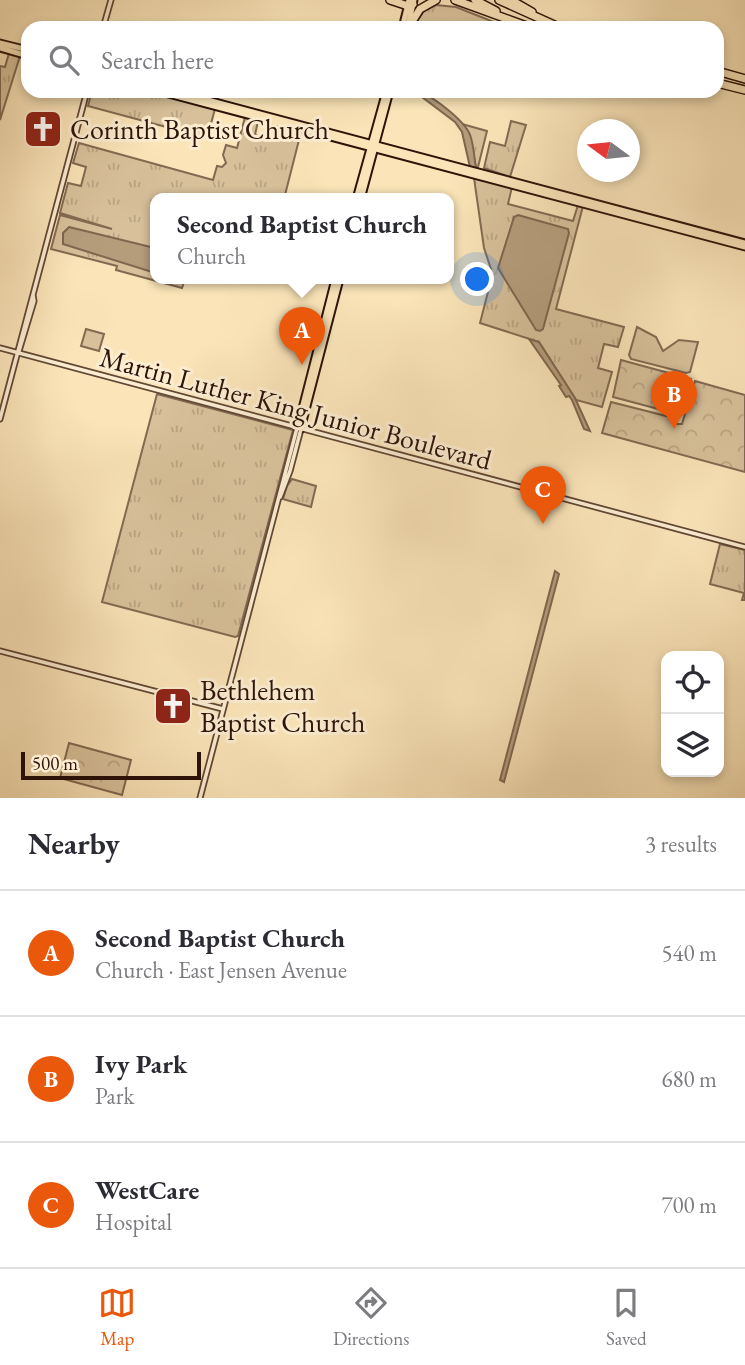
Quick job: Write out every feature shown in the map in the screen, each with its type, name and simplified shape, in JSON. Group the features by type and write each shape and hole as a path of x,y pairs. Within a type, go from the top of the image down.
{"highway":[{"path":"390,0 411,3"},
{"path":"411,21 420,9 436,0"},
{"path":"455,0 513,21"},
{"path":"475,0 518,21"},
{"path":"499,0 547,21"},
{"path":"510,0 550,21"},
{"path":"724,73 745,79"},
{"path":"724,85 745,90"}],"main road":[{"path":"407,21 411,3"},
{"path":"0,45 21,49"},
{"path":"0,45 21,53"},
{"path":"184,98 373,146"},
{"path":"199,98 745,245"},
{"path":"360,193 387,98"},
{"path":"299,428 336,284"}],"street":[{"path":"105,21 111,0"},
{"path":"0,419 85,98"},
{"name":"Martin Luther King Junior Boulevard","path":"0,348 745,547"},
{"path":"200,798 274,513 290,471 299,428"},
{"path":"0,651 223,709"}],"green space":[{"path":"436,5 456,7 491,21 417,21 424,11"},
{"path":"9,53 20,56 0,120 0,66 5,67"},
{"path":"90,98 173,98 215,109 207,138 88,106"},
{"path":"245,117 258,121 255,135 276,141 280,127 301,132 286,193 150,193 150,279 116,270 117,266 51,249 60,215 112,229 60,213 68,183 81,186 86,167 73,163 79,143 213,180 217,166 222,167 226,163 223,155 226,145 237,148"},
{"path":"511,121 526,125 510,177 484,168 490,142 505,146"},
{"path":"462,124 487,131 476,168 470,135"},
{"path":"474,178 512,187 508,204 573,221 578,205 583,206 556,309 624,327 618,347 604,344 598,368 612,372 602,407 576,400 539,342 480,323 491,269 484,248"},
{"path":"167,284 183,284 182,288"},
{"path":"637,327 656,337 663,351 679,340 698,342 690,372 631,359 629,355"},
{"path":"86,329 104,334 99,351 81,346"},
{"path":"621,360 691,379 681,415 613,397"},
{"path":"695,381 745,395 745,472 602,433 611,402 670,417 677,424 682,424"},
{"path":"157,394 293,430 238,636 235,637 102,602"},
{"path":"292,479 316,486 311,507 283,499"},
{"path":"720,544 745,550 745,600 742,600 744,593 710,584"},
{"path":"69,743 131,760 122,795 60,778"}],"shaded area":[{"path":"423,98 437,101 467,129 476,168 470,167 462,132 455,122"},
{"path":"518,215 568,229 569,233 543,329 540,331 536,330 498,268 514,217"},
{"path":"69,227 150,247 150,271 63,244 63,233"},
{"path":"529,339 539,342 575,398 590,431 584,429 572,400 569,396 566,397 559,386 561,385"},
{"path":"555,571 559,574 504,782 500,780"}],"place":[{"name":"Corinth Baptist Church","path":"43,129"},
{"name":"Second Baptist Church","path":"302,365"},
{"name":"Ivy Park","path":"674,429"},
{"name":"WestCare","path":"543,524"},
{"name":"Bethlehem Baptist Church","path":"173,706"}]}
